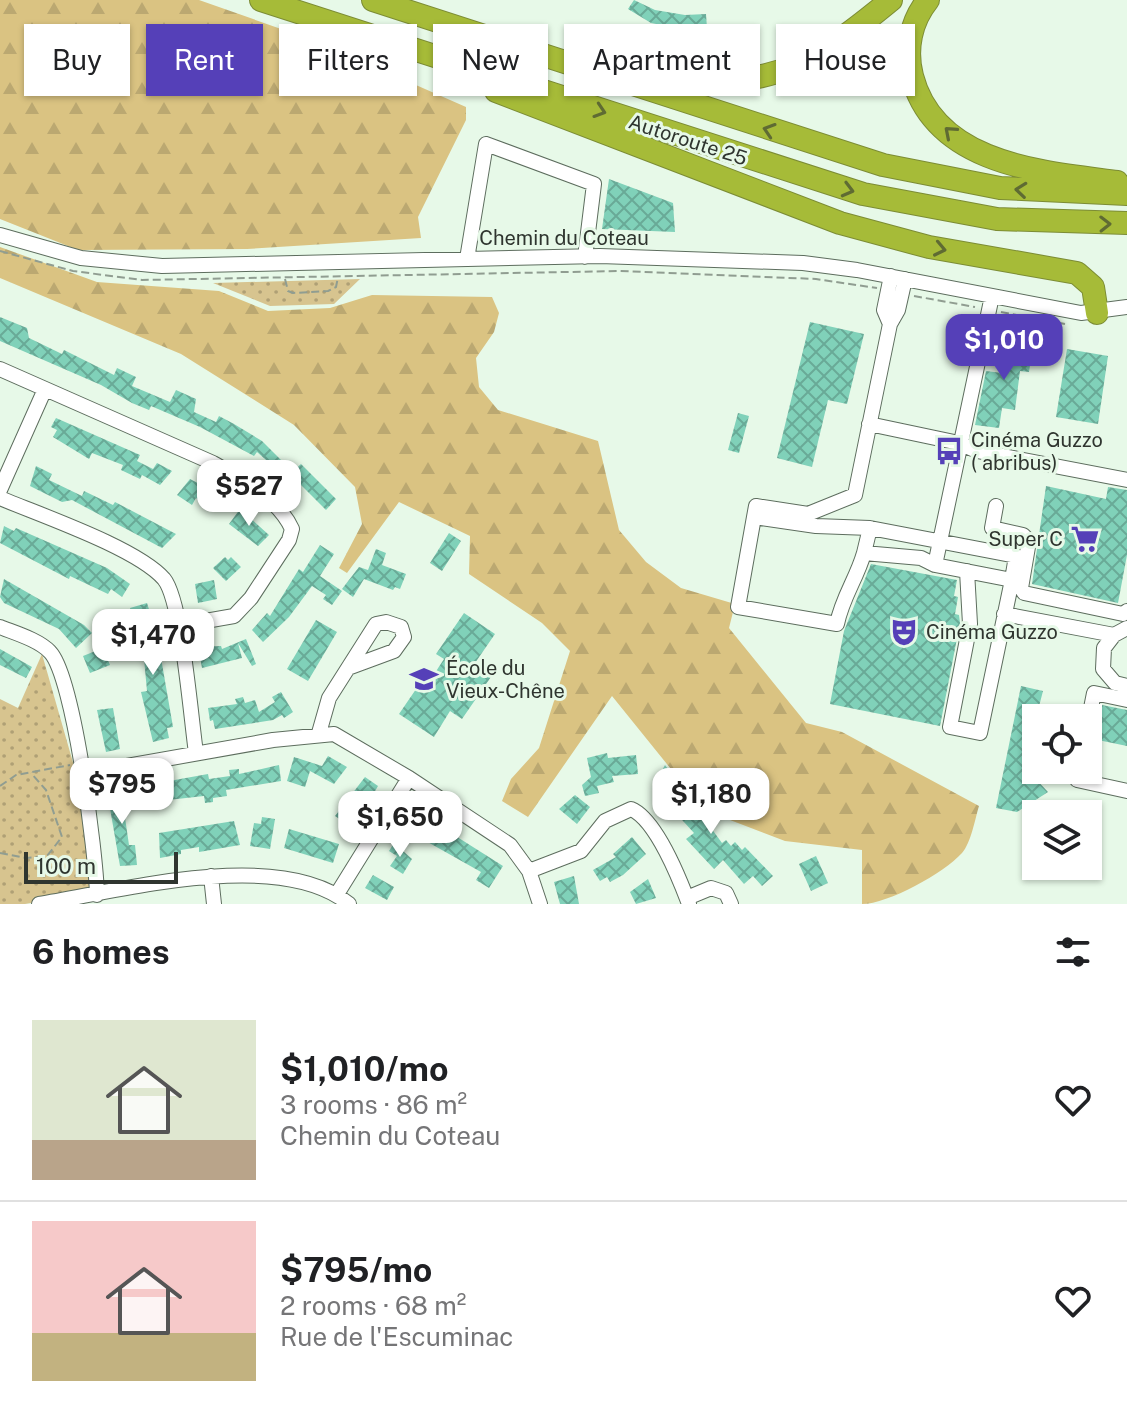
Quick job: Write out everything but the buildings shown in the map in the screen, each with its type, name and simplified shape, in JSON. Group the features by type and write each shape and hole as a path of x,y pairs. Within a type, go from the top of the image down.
{"highway":[{"name":"Autoroute 25","path":"261,0 334,24"},
{"name":"Autoroute 25","path":"373,0 447,24"},
{"path":"548,54 615,63 702,80 765,77 796,67 821,54 891,0"},
{"path":"928,0 911,36 911,69 923,102 946,130 976,151 1013,165 1127,183"},
{"name":"Autoroute 25","path":"417,51 863,194 997,219 1127,223"},
{"name":"Autoroute 25","path":"548,57 804,142 909,171 1012,189 1127,194"},
{"path":"417,58 575,124 818,216 929,247 1077,273 1093,287 1097,313"}],"street":[{"path":"467,259 486,144 594,184 585,257"},
{"name":"Chemin du Coteau","path":"0,235 58,253 134,265 585,257 803,263 898,277 1074,312 1097,313 1127,307"},
{"path":"870,528 859,571 842,599 837,624 738,607 756,506 808,514 855,495 890,324 898,310 898,277"},
{"path":"935,565 992,296"},
{"path":"0,369 213,463 246,482 287,518 292,529 289,540 242,609 225,620 177,626"},
{"path":"0,490 45,389"},
{"path":"869,424 959,443 977,451 1127,480"},
{"path":"0,498 147,564 164,580 171,592 196,753"},
{"path":"996,506 992,528 1023,535 1029,541 1021,588 1024,593 1123,614 1127,611"},
{"path":"754,517 816,526 870,528 1016,556 980,733 950,727 970,624 967,571"},
{"path":"864,553 921,558 935,565 1012,580"},
{"path":"1004,614 1120,632"},
{"path":"0,627 49,650 61,668 80,769 97,895"},
{"path":"1120,632 1104,648 1103,669 1115,683 1127,686"},
{"path":"319,733 329,698 348,668"},
{"path":"1092,704 1094,693 1127,700"},
{"path":"80,769 319,733 334,734 409,778 510,845 529,871 540,904"},
{"path":"337,894 409,778"},
{"path":"1095,784 1127,791"},
{"path":"529,871 581,851 605,821 631,809 638,812 660,842 688,901 711,888 726,893 731,904"},
{"path":"39,904 211,876 261,875 337,894 349,904"},
{"path":"211,876 214,904"}],"path":[{"name":"Chemin du Coteau","path":"620,271 816,279 880,289"},
{"path":"285,278 288,291 296,293 331,291 338,277"},
{"path":"909,295 981,308"},
{"path":"999,312 1062,324"},
{"path":"0,786 16,775 80,769"},
{"path":"0,853 26,858 47,856 62,837 46,790 31,773"}],"green space":[{"path":"0,0 199,0 279,28 279,96 417,96 417,85 433,93 433,96 441,96 466,107 466,120 418,217 421,238 247,249 78,250 0,219"},
{"path":"0,247 97,282 219,291 268,311 330,308 372,295 492,297 499,313 494,332 476,358 479,387 498,410 598,441 619,530 646,562 681,588 735,604 729,628 806,723 842,732 979,806 965,849 954,861 915,886 886,899 862,904 862,850 785,841 704,810 612,696 528,817 502,801 511,779 539,748 570,651 542,623 469,574 470,536 399,502 347,573 339,568 362,524 355,487 294,425 181,354 0,278"}],"shaded area":[{"path":"360,279 334,304 270,306 213,283"},
{"path":"42,654 76,773 93,892 25,904 0,904 0,699 18,708"}],"place":[{"name":"Cinéma Guzzo ( abribus)","path":"949,451"},
{"name":"Super C","path":"1085,539"},
{"name":"Cinéma Guzzo","path":"904,632"},
{"name":"École du Vieux-Chêne","path":"424,679"}]}
